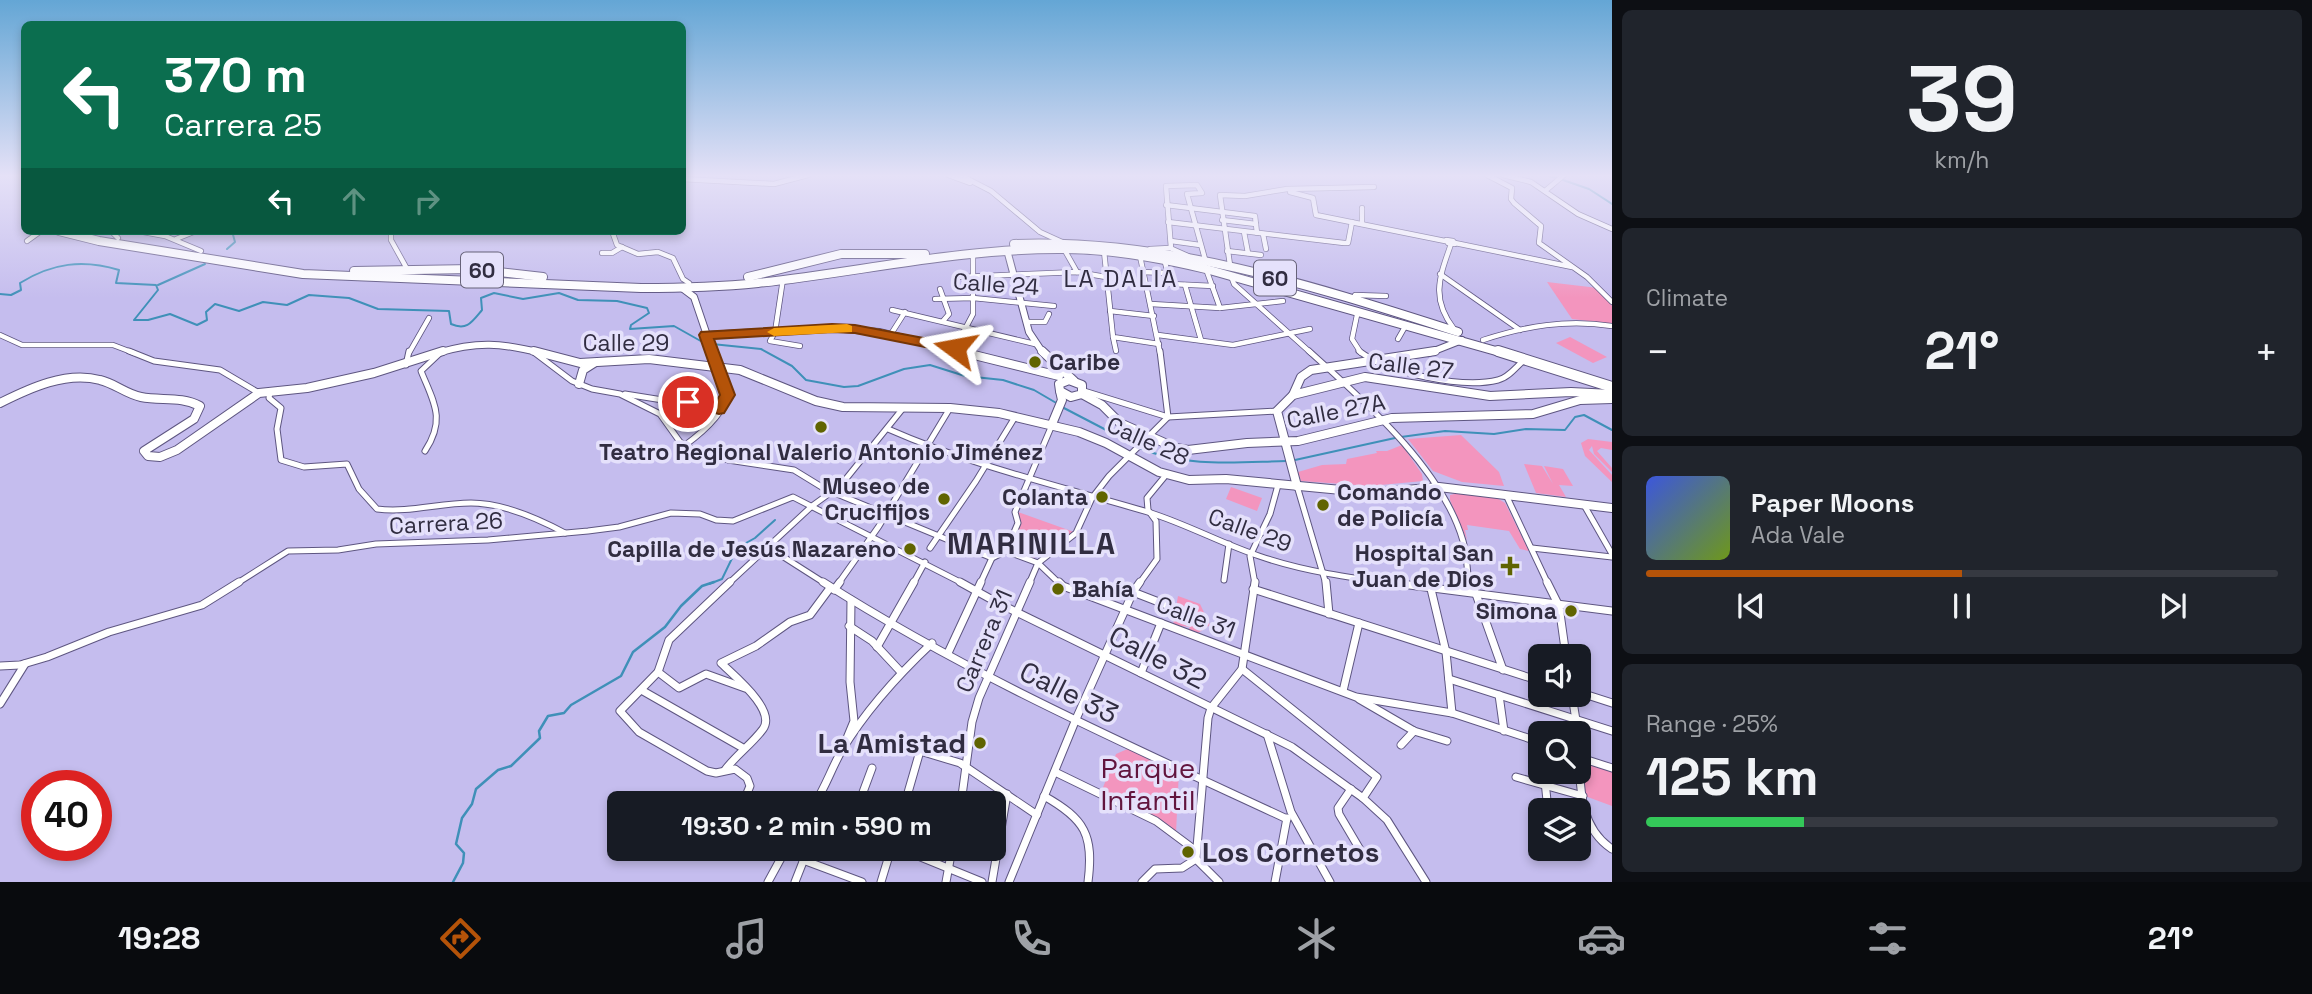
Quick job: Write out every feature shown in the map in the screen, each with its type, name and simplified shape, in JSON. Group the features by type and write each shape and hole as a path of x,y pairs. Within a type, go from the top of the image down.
{"highway":[{"name":"60","path":"74,235 99,242 293,273 480,282 686,286 750,277 828,256 851,253 921,254 1107,243 1150,249 1313,289 1423,321 1525,360 1612,384"},
{"name":"60","path":"107,235 310,269 500,272 566,279 708,287 818,275 1010,247"},
{"name":"60","path":"1063,246 1140,256 1174,256 1205,264"},
{"path":"921,254 877,256 870,260 878,263 931,259"},
{"path":"794,267 846,256 857,256 862,260 857,265 818,275"},
{"path":"480,282 441,275 449,270 500,272"},
{"name":"60","path":"1231,270 1406,325 1483,340 1612,384"},
{"path":"1313,289 1380,310 1385,314 1377,316 1340,306"},
{"path":"1395,317 1458,336 1399,321 1395,317"}],"main road":[{"path":"1010,247 1013,274 1035,344 1060,387 1071,397 1081,387 1065,381 1060,387 1052,424"},
{"path":"686,286 694,297 718,367"},
{"path":"694,297 708,287"},
{"path":"709,342 775,332 832,328 891,334 955,348 1060,387"},
{"path":"1293,395 1304,373 1325,366 1446,349 1458,336"},
{"name":"Calle 29","path":"259,393 316,386 406,365 465,345 501,342 520,345 534,352 571,362 649,359 718,367"},
{"path":"579,384 583,370 594,363"},
{"name":"Calle 28","path":"718,367 742,371 834,406 975,409 1052,424 1133,454 1166,475 1196,481 1226,479 1373,493 1440,487 1612,508"},
{"name":"Calle 27","path":"1277,411 1293,395 1340,381 1365,377 1490,396 1571,392 1612,397"},
{"path":"0,403 47,386 85,378 104,380 136,396 190,400 200,405 199,413 194,419 144,451 148,456 154,457 165,455 189,443 244,401 259,393"},
{"name":"Calle 27A","path":"1060,387 1081,387 1120,423 1176,448 1188,450 1247,443 1285,446 1400,417 1533,414 1580,400 1612,397"},
{"path":"1277,411 1297,486"}],"street":[{"path":"1023,216 1063,246 1077,272"},
{"path":"1167,216 1174,256 1167,273 1171,284 1213,286"},
{"path":"1192,216 1220,308"},
{"path":"1221,216 1234,284 1407,445 1440,487 1463,541 1469,585 1476,594 1503,670"},
{"path":"1255,216 1266,249"},
{"path":"1323,216 1575,268"},
{"path":"1362,216 1362,224"},
{"path":"1529,216 1541,226 1539,243 1600,288 1612,302"},
{"path":"1581,216 1612,229"},
{"path":"1222,220 1256,224"},
{"path":"1168,222 1346,243 1352,222"},
{"path":"1244,232 1248,253"},
{"path":"27,241 35,235"},
{"path":"156,235 175,239 201,251"},
{"path":"175,239 186,235"},
{"path":"391,235 391,240 406,267"},
{"path":"613,235 615,244 638,254 658,252 673,258 686,286"},
{"path":"1010,247 1049,236"},
{"path":"1171,241 1200,245"},
{"path":"1453,244 1437,284 1445,315 1458,336"},
{"path":"602,253 612,253 622,247"},
{"path":"1104,251 1116,351"},
{"path":"1227,251 1261,255"},
{"path":"955,348 973,314 973,253"},
{"path":"1140,256 1158,335 1168,417"},
{"path":"389,270 406,267 419,269"},
{"path":"960,277 1077,272 1146,284"},
{"path":"1142,272 1167,273"},
{"path":"1440,274 1520,330"},
{"path":"783,279 771,342 800,346"},
{"path":"1185,285 1200,340"},
{"path":"940,289 945,297 948,314 943,321"},
{"path":"1356,295 1362,301"},
{"path":"1344,296 1387,296"},
{"name":"Calle 24","path":"935,299 973,298 1054,306"},
{"path":"1151,304 1220,308 1258,306 1283,301"},
{"path":"892,310 1035,344"},
{"path":"1110,311 1154,316"},
{"path":"891,334 905,312"},
{"path":"1027,322 1045,322 1049,314"},
{"path":"1357,315 1352,340 1357,349 1372,361 1409,373 1492,380 1503,378 1525,360"},
{"path":"1423,321 1435,320 1445,315"},
{"path":"406,365 409,352 429,318"},
{"path":"1483,340 1559,322 1612,326"},
{"path":"1398,339 1406,325"},
{"path":"1158,335 1233,345 1310,329"},
{"path":"0,335 22,345 113,345 154,361 219,370 259,393"},
{"path":"1113,337 1159,344"},
{"path":"425,452 437,429 438,408 421,371 442,351"},
{"path":"534,352 579,384 620,394 688,402 719,409"},
{"path":"684,446 698,435 719,409 727,393 718,367"},
{"path":"1081,387 1168,417 1277,411"},
{"path":"270,392 269,398 281,408 277,429 281,460 288,465 303,466 347,464 359,489 377,509 418,510 480,504 551,525 565,533"},
{"path":"620,394 665,418 684,446 721,458 789,468 831,491 992,558"},
{"path":"748,791 750,781 735,769 713,773 632,727 620,710 643,691 658,673 669,640 813,506 841,485 904,407"},
{"path":"725,770 768,722 766,714 748,689 721,663 756,646 790,622 810,615 872,537 950,408"},
{"path":"930,548 1015,417"},
{"name":"Carrera 31","path":"963,791 972,722 986,676 1038,563 1076,533 1092,498 1109,476 1168,417"},
{"path":"947,653 992,558 1006,551 1018,523 1015,512 1052,424"},
{"name":"Calle 29","path":"888,429 926,446 1092,498 1153,514 1251,553 1325,574 1612,611"},
{"path":"1009,882 1125,609 1133,592 1157,559 1156,522 1153,514 1147,510 1149,493 1166,475"},
{"path":"1142,882 1147,873 1153,870 1180,873 1189,870 1196,854 1211,708 1242,669 1255,580 1250,562 1251,553 1270,514 1278,485"},
{"path":"1297,486 1325,574 1329,614"},
{"path":"1506,495 1559,606 1564,644"},
{"name":"Carrera 26","path":"0,666 25,664 109,632 202,605 288,551 338,550 376,544 488,540 565,533 619,527 671,513 700,513 716,520 733,521 795,498"},
{"name":"Calle 32","path":"795,498 1292,747 1363,798 1387,820 1426,882"},
{"path":"1584,505 1612,556"},
{"path":"1224,580 1229,544"},
{"name":"Calle 33","path":"768,547 832,589 932,643 986,676 1202,779 1289,816"},
{"path":"1532,548 1612,556"},
{"name":"Calle 31","path":"1006,551 1038,563 1063,586 1356,697"},
{"path":"877,647 925,562"},
{"path":"1253,589 1528,677"},
{"path":"1431,589 1446,652 1452,713"},
{"path":"1133,592 1170,606"},
{"path":"824,791 854,720 849,626 852,600"},
{"path":"1343,691 1359,623"},
{"path":"1141,673 1161,624"},
{"path":"849,626 877,647 900,671"},
{"path":"844,746 900,671 932,643"},
{"path":"0,704 25,664"},
{"path":"1242,669 1377,777 1363,798"},
{"path":"658,673 679,688 706,674 748,689"},
{"path":"1449,679 1612,730"},
{"path":"643,691 743,748"},
{"path":"1499,695 1504,731"},
{"path":"1591,696 1612,703"},
{"path":"1356,697 1452,713 1528,739"},
{"path":"1356,697 1379,713 1414,731 1447,741"},
{"path":"1574,707 1576,719"},
{"path":"1401,745 1414,731"},
{"path":"1267,734 1289,816 1329,882"},
{"path":"908,791 920,751 967,767 1037,815"},
{"path":"1591,762 1612,768"},
{"path":"863,791 872,768"},
{"path":"1055,772 1156,821 1196,854 1219,882"},
{"path":"1516,778 1583,796"},
{"path":"1546,784 1547,798"},
{"path":"1582,784 1586,818 1592,835 1612,849"},
{"path":"1351,789 1338,808 1339,814 1362,853"},
{"path":"992,882 1007,794"},
{"path":"1044,796 1067,810 1088,833 1091,848 1088,882"},
{"path":"1276,882 1289,816"},
{"path":"768,882 779,861"},
{"path":"795,882 803,861"},
{"path":"806,861 862,882"},
{"path":"881,882 887,861"},
{"path":"933,861 982,882"},
{"path":"946,882 950,861"}],"green space":[{"path":"1547,282 1598,288 1612,306 1612,324 1572,319"},
{"path":"1570,337 1607,357 1593,363 1556,343"},
{"path":"1461,435 1499,472 1504,486 1462,482 1433,471 1408,439"},
{"path":"1588,439 1612,442 1612,450 1601,448 1597,451 1612,468 1612,472 1594,454 1592,446 1589,450 1612,475 1612,482 1585,456 1581,443"},
{"path":"1402,445 1422,474 1423,481 1370,486 1301,481 1298,472 1322,465 1346,464 1347,459 1377,453 1376,451 1387,451"},
{"path":"1524,464 1542,466 1553,484 1544,466 1563,469 1573,486 1559,485 1566,497 1536,493"},
{"path":"1231,487 1262,498 1257,511 1226,499"},
{"path":"1459,493 1497,498 1505,503 1529,551 1520,549 1509,531 1467,525 1467,540 1450,500 1450,495"},
{"path":"1018,512 1074,532 1032,559 1010,549 1020,523"},
{"path":"1178,596 1200,604 1210,625 1198,633 1188,630 1190,627 1173,625"},
{"name":"Parque Infantil","path":"1132,747 1179,770 1176,833 1102,790 1116,754"},
{"path":"1591,763 1612,769 1612,806 1585,796 1584,784 1591,784"}],"waterway":[{"path":"227,249 235,242 233,235"},
{"path":"0,294 11,295 21,290 20,283 44,271 80,264 119,270 116,283 156,285 158,290 134,320 148,320 170,314 197,325 207,320 206,312 215,304 239,311 263,302 287,305 309,295 349,298 378,309 449,311 451,324 465,326 482,310 481,298 494,293 523,299 559,293 578,300 617,301 647,308 649,313 631,325 630,329 674,326 706,344"},
{"path":"158,285 205,264"},
{"path":"712,344 761,349 792,366 806,380 844,387 858,386 904,369 930,365 965,376 1003,380 1034,390 1058,404"},
{"path":"1062,407 1135,445"},
{"path":"1401,437 1445,431 1494,434 1526,429 1565,430 1575,417 1584,415 1612,430"},
{"path":"1295,460 1395,438"},
{"path":"1140,448 1175,459 1193,461 1286,461"},
{"path":"709,584 722,579 737,548 755,538 775,520"},
{"path":"453,882 463,863 464,853 456,844 462,818 472,804 476,789 498,770 511,766 540,738 539,731 548,716 564,713 571,705 621,676 633,652 665,627 681,606 702,586 714,582"}],"slow traffic":[{"path":"774,332 847,329"}],"place":[{"name":"Caribe","path":"1035,362"},
{"name":"Teatro Regional Valerio Antonio Jiménez","path":"821,427"},
{"name":"Colanta","path":"1102,497"},
{"name":"Museo de Crucifijos","path":"944,499"},
{"name":"Comando de Policía","path":"1323,505"},
{"name":"Capilla de Jesús Nazareno","path":"910,549"},
{"name":"Hospital San Juan de Dios","path":"1510,566"},
{"name":"Bahía","path":"1058,589"},
{"name":"Simona","path":"1571,611"},
{"name":"La Amistad","path":"980,743"},
{"name":"Los Cornetos","path":"1188,852"}],"district":[{"name":"LA DALIA","path":"1121,278"},
{"name":"MARINILLA","path":"1032,543"}],"route":[{"path":"688,402 719,409 727,395 706,335 855,329 955,348"}]}
